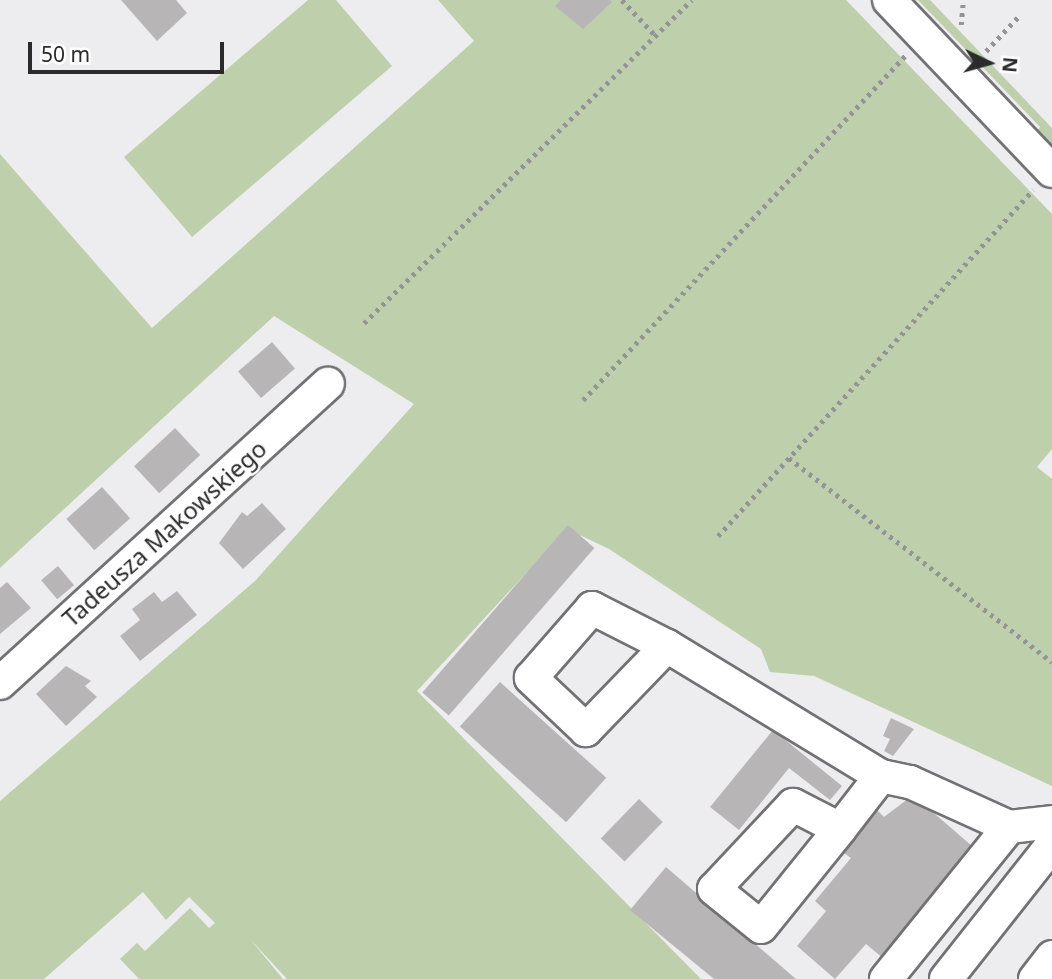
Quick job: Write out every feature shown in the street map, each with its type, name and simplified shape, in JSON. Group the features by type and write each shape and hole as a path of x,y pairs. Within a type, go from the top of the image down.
{"street":[{"path":"889,0 1044,179"},
{"name":"Tadeusza Makowskiego","path":"0,683 328,384"},
{"path":"667,646 881,776 910,782 1009,827 1052,822"},
{"path":"840,829 881,776"},
{"path":"886,979 1009,827"},
{"path":"946,979 1052,845"},
{"path":"1035,979 1052,957"}],"path":[{"path":"622,0 656,36"},
{"path":"364,323 692,0"},
{"path":"961,25 963,0"},
{"path":"986,51 1018,17"},
{"path":"583,400 909,52"},
{"path":"718,536 1044,179"},
{"path":"789,458 1052,662"}],"green space":[{"path":"308,0 336,0 392,66 192,237 124,157"},
{"path":"438,0 846,0 1052,214 1052,449 1037,467 1052,479 1052,786 814,676 770,672 761,649 609,549 567,529 417,691 701,979 287,979 250,939 283,979 139,979 120,959 137,943 145,951 190,908 209,928 215,923 189,897 166,920 143,892 44,979 0,979 0,801 255,581 414,404 274,316 0,568 0,154 152,328 474,41"},
{"path":"918,0 930,0 1052,128 1052,144 1035,134 1040,127"}],"building":[{"path":"121,0 176,0 187,13 157,41"},
{"path":"561,0 612,2 583,29 555,6"},
{"path":"272,342 295,368 261,398 238,372"},
{"path":"175,428 200,455 159,493 134,466"},
{"path":"102,487 130,518 94,550 66,519"},
{"path":"262,503 286,529 243,569 219,543 242,512 247,516"},
{"path":"568,525 594,548 449,716 422,693"},
{"path":"58,566 74,585 57,599 41,580"},
{"path":"7,582 31,608 0,634 0,588"},
{"path":"177,591 197,615 140,661 120,636 140,620 132,609 154,592 162,602"},
{"path":"66,666 91,681 85,686 97,697 66,726 36,694"},
{"path":"500,682 606,778 566,822 460,727"},
{"path":"891,718 914,729 893,756 884,751 890,739 883,736"},
{"path":"773,730 842,786 830,800 789,768 739,830 710,807"},
{"path":"913,795 972,846 884,959 866,944 835,979 797,946 826,911 815,901 851,858 841,851 877,810 884,817"},
{"path":"639,799 663,822 625,861 601,839"},
{"path":"666,867 796,979 714,979 630,910"}]}
